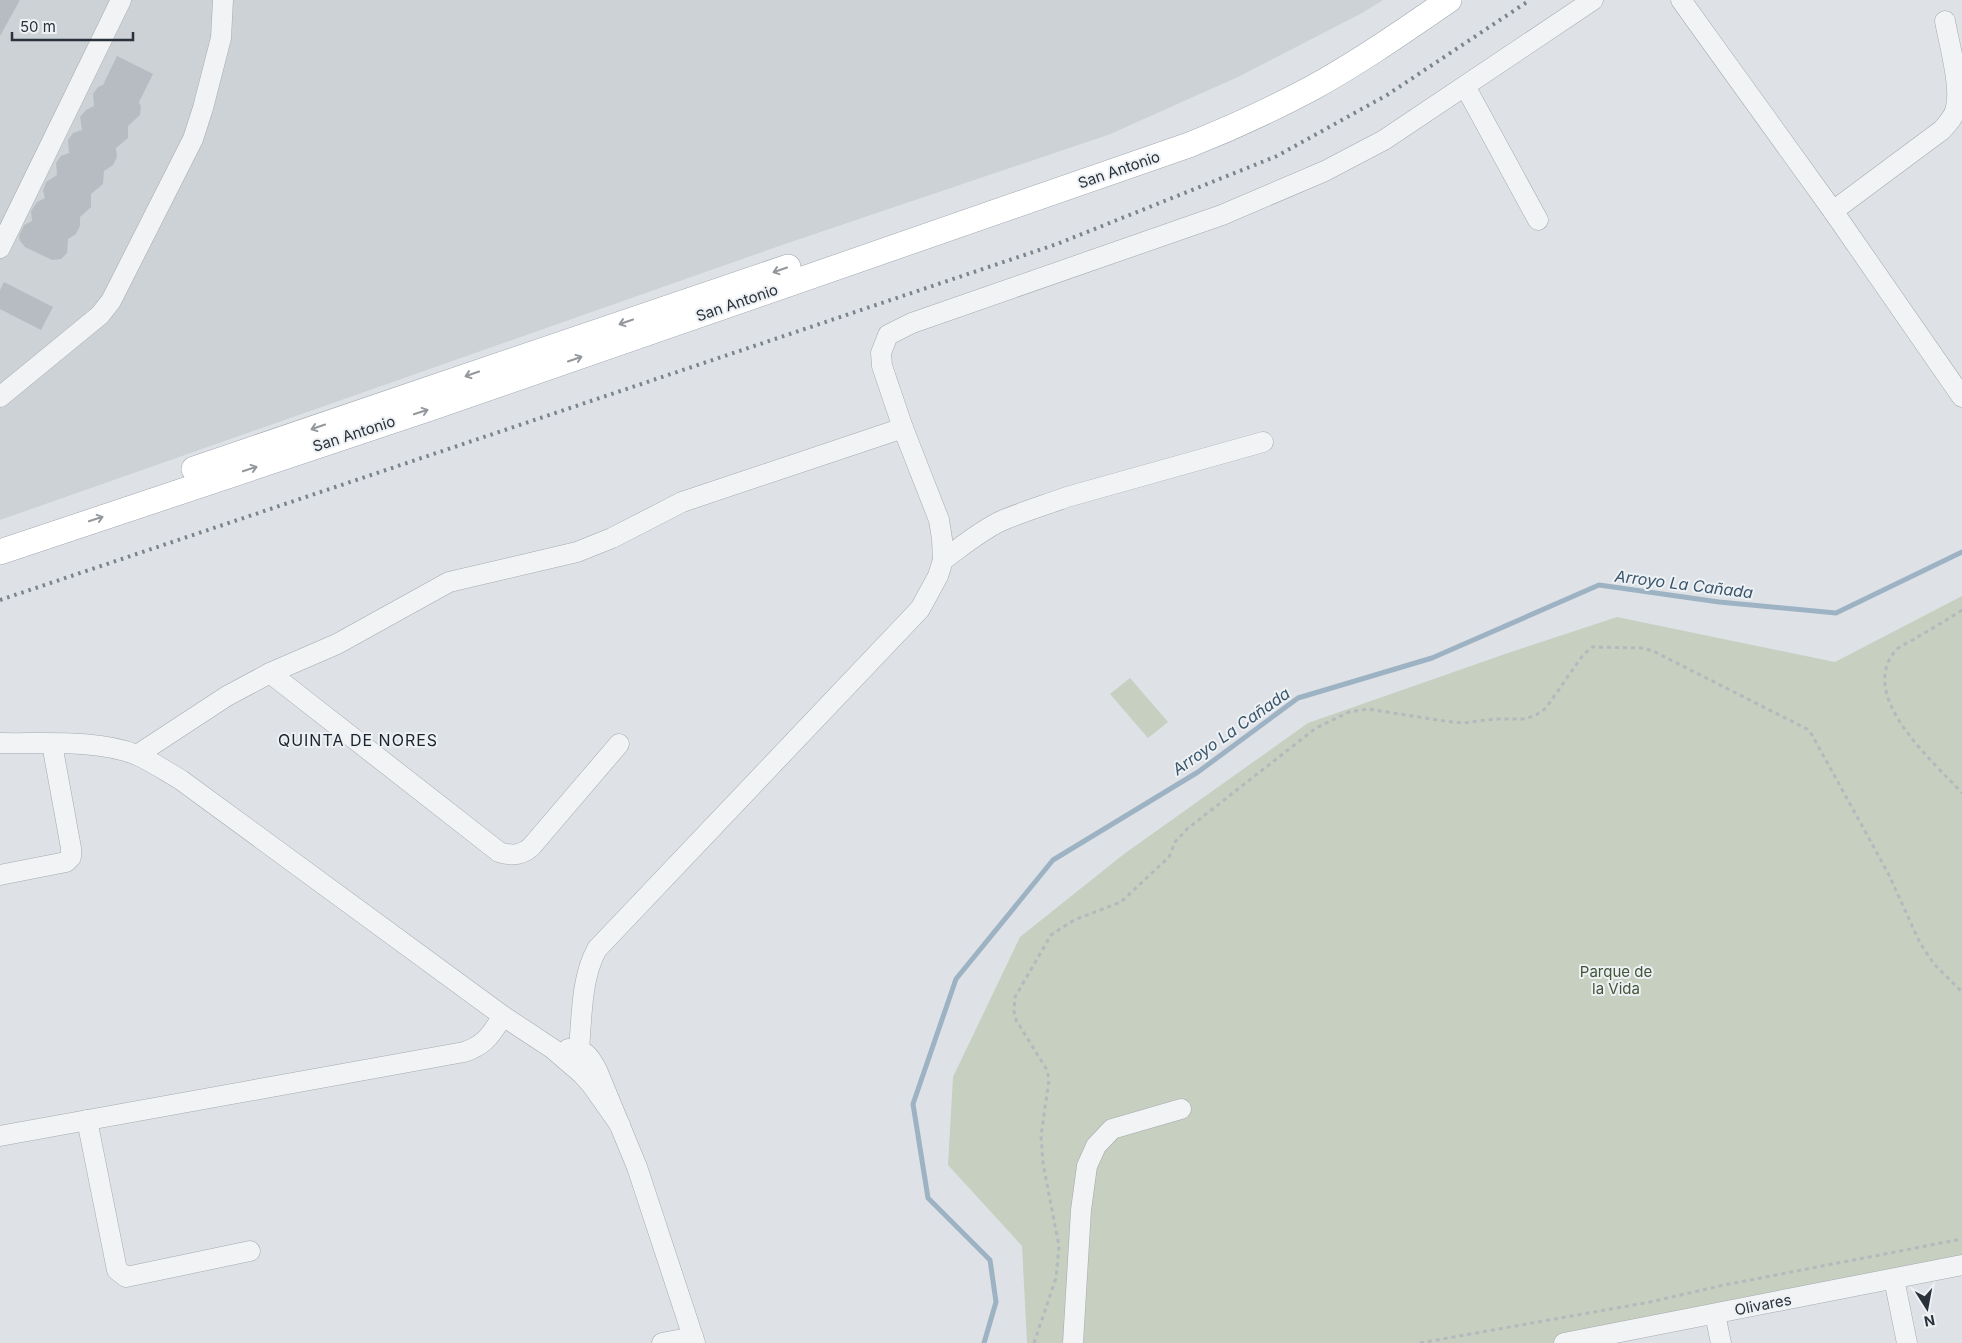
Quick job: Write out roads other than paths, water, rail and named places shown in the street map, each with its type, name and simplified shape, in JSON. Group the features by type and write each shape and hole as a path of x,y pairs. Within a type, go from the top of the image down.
{"main road":[{"name":"San Antonio","path":"0,535 1156,141 1245,105 1294,80 1351,46 1418,0"},
{"name":"San Antonio","path":"0,552 431,408 1189,145 1256,116 1315,86 1449,0"}],"street":[{"path":"0,248 121,0"},
{"path":"0,397 100,315 111,301 193,139 221,38 223,0"},
{"path":"579,1049 587,974 590,962 597,949 920,609 938,576 943,560 939,520 903,428 882,366 881,353 888,335 897,329 1222,215 1326,171 1384,140 1593,0"},
{"path":"1681,0 1833,211 1962,398"},
{"path":"1833,211 1942,130 1951,119 1959,102 1945,21"},
{"path":"1465,86 1538,220"},
{"path":"138,755 227,696 270,673 337,644 449,582 577,552 612,538 682,502 903,428"},
{"path":"943,560 976,536 1000,522 1027,511 1067,497 1263,442"},
{"path":"270,673 499,852 507,855 525,852 531,847 619,744"},
{"path":"0,743 85,745 114,748 138,755 181,780 504,1016 553,1049 591,1084 620,1125"},
{"path":"0,875 66,862 70,857 71,848 52,744"},
{"path":"0,1136 464,1052 478,1047 488,1038 504,1016"},
{"path":"553,1049 579,1049 592,1061 637,1167 694,1340 662,1343"},
{"path":"1072,1343 1081,1210 1087,1166 1096,1146 1112,1129 1181,1109"},
{"path":"86,1120 117,1270 121,1275 126,1277 250,1251"},
{"name":"Olivares","path":"1564,1343 1962,1265"},
{"path":"1894,1279 1907,1343"},
{"path":"1715,1314 1720,1343"}],"waterway":[{"name":"Arroyo La Cañada","path":"984,1343 996,1302 990,1260 928,1198 913,1104 956,979 1053,860 1198,772 1298,698 1432,658 1599,585 1719,602 1836,613 1962,552"}],"railway":[{"path":"0,600 1057,244 1277,156 1387,95 1530,0"}],"district":[{"name":"QUINTA DE NORES","path":"358,740"}],"park label":[{"name":"Parque de la Vida","path":"1616,980"}]}
